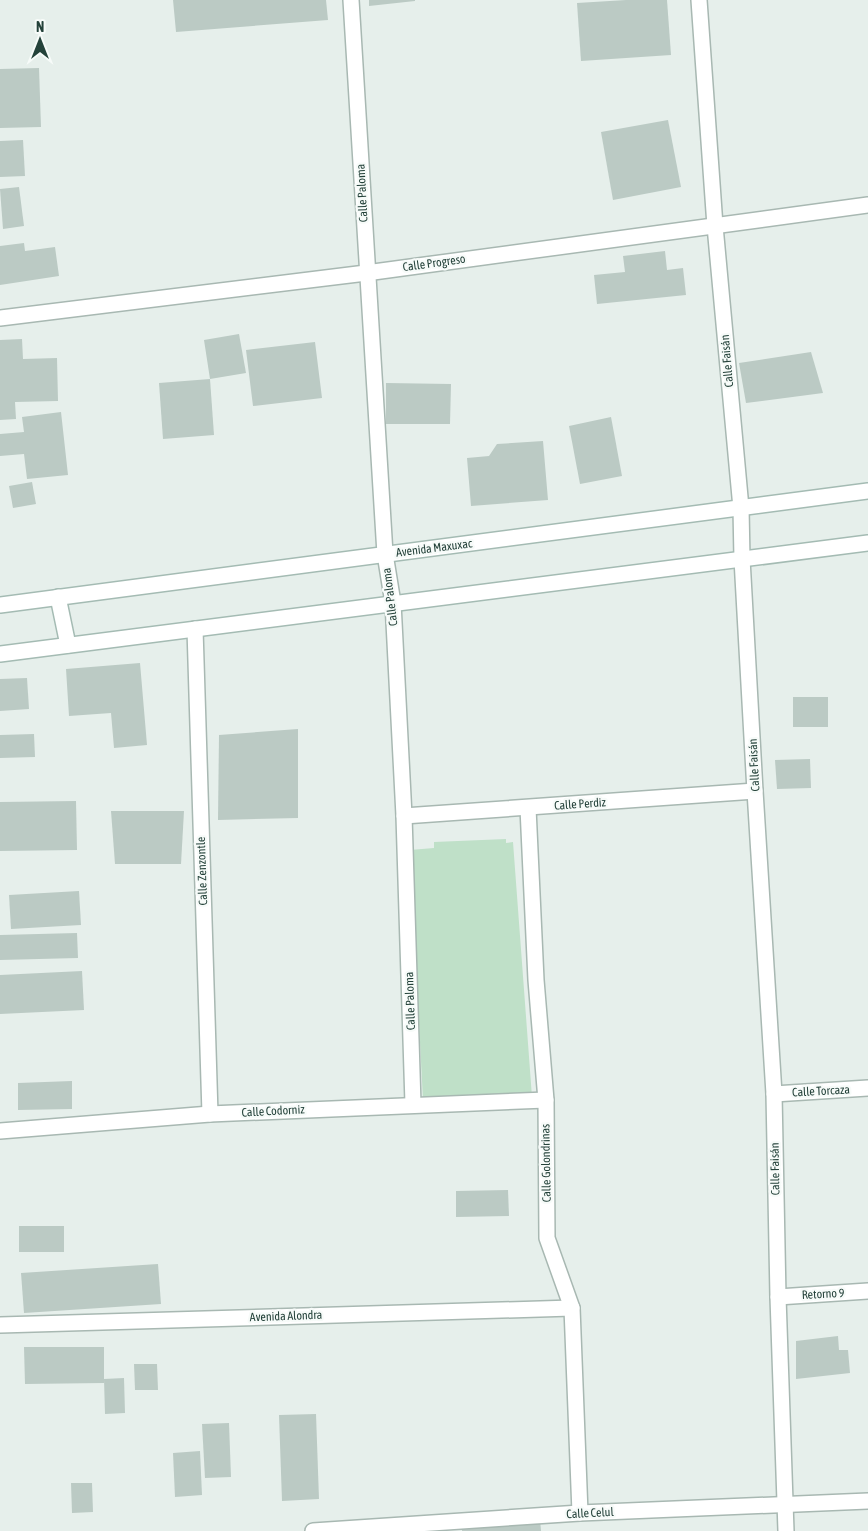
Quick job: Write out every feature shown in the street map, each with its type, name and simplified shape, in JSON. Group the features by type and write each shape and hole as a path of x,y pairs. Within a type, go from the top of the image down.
{"street":[{"name":"Calle Paloma","path":"351,0 384,554 393,604 404,816 413,1104"},
{"name":"Calle Faisán","path":"699,0 715,226 741,508 742,559 755,791 774,1094 778,1297 786,1531"},
{"name":"Calle Progreso","path":"0,318 366,272 868,205"},
{"name":"Avenida Maxuxac","path":"0,605 868,492"},
{"path":"0,654 868,543"},
{"path":"58,597 68,645"},
{"name":"Calle Zenzontle","path":"195,629 210,1114"},
{"name":"Calle Perdiz","path":"404,816 755,791"},
{"name":"Calle Golondrinas","path":"528,808 536,980 546,1100 548,1238 572,1308 580,1513"},
{"name":"Calle Torcaza","path":"774,1094 868,1088"},
{"name":"Calle Codorniz","path":"0,1131 210,1114 413,1104 546,1100"},
{"name":"Retorno 9","path":"778,1297 868,1291"},
{"name":"Avenida Alondra","path":"0,1325 572,1308"},
{"name":"Calle Celul","path":"313,1531 371,1530 580,1513 868,1501"}],"green space":[{"path":"506,839 506,843 513,842 532,1097 423,1100 410,850 434,848 434,842"}],"building":[{"path":"173,0 326,0 328,20 176,32"},
{"path":"369,0 415,0 415,1 369,6"},
{"path":"667,0 671,55 581,61 577,3"},
{"path":"39,68 41,127 0,128 0,69"},
{"path":"668,120 681,187 613,200 601,132"},
{"path":"23,140 25,176 0,177 0,141"},
{"path":"19,187 24,226 3,229 0,189"},
{"path":"24,243 25,251 55,247 59,276 0,285 0,246"},
{"path":"665,251 667,270 683,268 686,295 597,304 594,275 625,272 623,256"},
{"path":"239,334 246,373 210,379 204,340"},
{"path":"22,339 23,359 57,358 58,401 15,402 16,419 0,420 0,340"},
{"path":"315,342 322,398 253,406 246,350"},
{"path":"811,352 823,393 746,403 739,363"},
{"path":"210,379 214,435 163,439 159,383"},
{"path":"386,383 451,384 450,424 386,424"},
{"path":"61,412 68,475 27,479 24,454 0,456 0,434 24,432 22,417"},
{"path":"611,417 622,476 580,484 569,426"},
{"path":"543,441 548,500 471,506 467,458 489,456 497,444"},
{"path":"32,482 36,504 13,508 9,486"},
{"path":"140,663 147,745 114,748 111,713 69,716 66,669"},
{"path":"27,678 29,709 0,711 0,679"},
{"path":"793,697 828,697 828,727 793,727"},
{"path":"298,729 298,818 218,820 219,735"},
{"path":"34,734 35,757 0,758 0,735"},
{"path":"810,759 811,788 777,789 775,760"},
{"path":"76,801 77,850 0,851 0,802"},
{"path":"111,811 184,811 181,864 115,864"},
{"path":"79,891 81,925 11,929 9,895"},
{"path":"77,933 78,958 0,960 0,935"},
{"path":"82,971 84,1010 0,1014 0,975"},
{"path":"72,1081 72,1109 18,1110 18,1083"},
{"path":"508,1190 509,1216 456,1217 456,1191"},
{"path":"19,1226 64,1226 64,1252 19,1252"},
{"path":"158,1264 161,1304 24,1313 21,1273"},
{"path":"838,1336 839,1350 848,1350 850,1373 796,1379 796,1341"},
{"path":"24,1347 104,1347 104,1383 25,1384"},
{"path":"134,1364 157,1364 158,1390 135,1390"},
{"path":"124,1378 125,1413 105,1414 104,1379"},
{"path":"316,1414 319,1499 282,1501 279,1415"},
{"path":"229,1423 231,1477 205,1478 202,1424"},
{"path":"200,1451 202,1495 175,1497 173,1453"},
{"path":"71,1483 92,1483 93,1512 72,1513"},
{"path":"540,1519 541,1531 462,1531 462,1527"}]}
